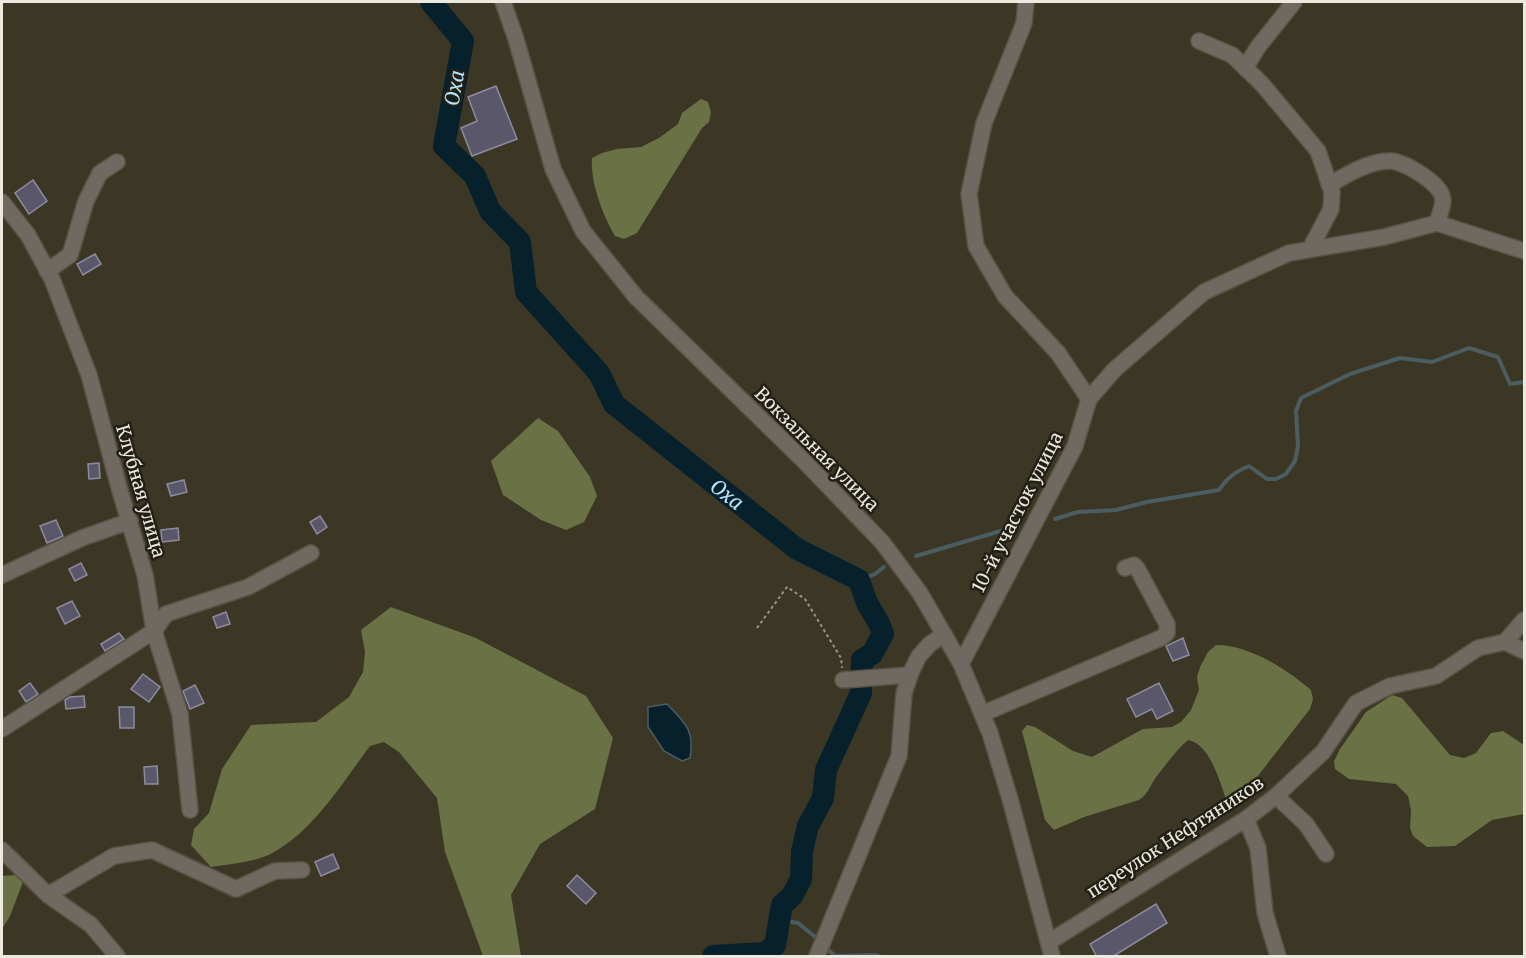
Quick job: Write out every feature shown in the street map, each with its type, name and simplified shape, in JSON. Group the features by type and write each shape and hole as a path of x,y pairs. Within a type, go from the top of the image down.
{"street":[{"name":"Вокзальная улица","path":"503,2 516,39 553,169 583,231 636,297 803,460 882,542 920,592 961,664 990,732 1011,799 1050,949"},
{"path":"1026,2 1024,23 984,123 969,194 976,246 1005,296 1058,353 1089,399"},
{"path":"1245,68 1258,47 1294,2"},
{"path":"1199,40 1232,55 1262,84 1318,151 1332,192 1331,209 1310,249"},
{"path":"1329,185 1346,175 1372,165 1390,160 1401,163 1428,179 1440,191 1443,202 1437,223 1524,251"},
{"path":"47,271 70,255 86,201 100,173 117,162"},
{"name":"Клубная улица","path":"2,202 28,235 47,271 89,375 145,575 154,631 180,714 190,810"},
{"name":"10-й участок улица","path":"961,664 1075,446 1089,399 1114,370 1204,292 1289,253 1384,237 1437,223"},
{"path":"2,576 82,538 130,521"},
{"path":"2,729 154,631 166,614 248,587 311,553"},
{"path":"982,714 1161,638 1167,633 1167,624 1137,568 1134,565 1125,568"},
{"path":"1524,620 1505,642 1524,651"},
{"path":"817,957 899,756 904,693 910,675 919,656 944,634"},
{"name":"переулок Нефтяников","path":"1050,949 1246,819 1276,796 1323,752 1356,703 1390,686 1436,676 1478,648 1505,642"},
{"path":"846,679 910,675"},
{"path":"1276,796 1306,824 1326,854"},
{"path":"1246,819 1258,848 1265,913 1278,957"},
{"path":"2,850 48,895 91,925 117,957"},
{"path":"48,895 114,856 152,850 236,889 275,871 302,870"}],"path":[{"path":"757,628 787,587 805,599 825,630 841,658 846,679"}],"green space":[{"path":"701,99 708,102 711,112 709,122 702,128 637,233 624,239 615,236 598,198 593,178 592,158 617,149 641,147 659,138 678,124 682,113"},
{"path":"538,418 558,431 590,477 597,496 584,522 566,530 541,520 503,495 491,461"},
{"path":"391,607 476,638 586,696 613,738 595,809 540,844 511,895 521,956 483,956 445,852 437,798 399,752 384,742 370,746 315,818 289,843 274,852 252,860 211,867 191,845 194,829 209,813 222,769 251,725 316,722 349,697 363,672 365,652 361,630"},
{"path":"1216,645 1242,649 1267,660 1311,690 1313,699 1310,709 1236,804 1232,807 1227,802 1213,765 1202,748 1188,740 1156,777 1142,798 1084,817 1054,830 1045,820 1022,731 1027,725 1035,727 1073,751 1092,757 1143,729 1172,727 1181,722 1191,710 1199,690 1197,677 1200,667 1208,652"},
{"path":"1392,695 1402,698 1450,755 1464,758 1476,753 1491,733 1503,731 1524,745 1524,814 1492,820 1455,846 1427,847 1413,836 1410,828 1411,810 1408,796 1396,784 1349,779 1335,769 1334,761 1340,749 1366,712"},
{"path":"16,875 23,882 10,916 2,929 2,876"}],"water":[{"path":"667,704 684,722 690,734 690,758 682,761 664,751 648,727 648,707"}],"building":[{"path":"496,86 517,139 472,156 461,128 477,121 468,97"},
{"path":"33,180 47,201 29,214 15,193"},
{"path":"95,254 101,264 83,275 77,264"},
{"path":"99,463 100,478 89,479 88,464"},
{"path":"184,480 187,492 171,496 167,484"},
{"path":"320,516 327,527 317,534 310,522"},
{"path":"56,520 63,536 47,543 40,526"},
{"path":"178,528 179,540 162,542 161,530"},
{"path":"81,563 87,575 75,581 69,569"},
{"path":"72,601 80,616 65,624 57,608"},
{"path":"226,612 230,624 217,628 213,617"},
{"path":"119,633 124,639 105,651 101,644"},
{"path":"1183,638 1189,655 1173,661 1166,646"},
{"path":"143,674 160,687 149,702 131,689"},
{"path":"30,683 38,694 26,702 19,691"},
{"path":"1159,683 1173,711 1157,719 1152,709 1136,717 1127,699"},
{"path":"195,685 204,703 190,709 183,691"},
{"path":"84,696 85,707 66,709 65,700 70,697"},
{"path":"119,707 134,707 134,728 120,728"},
{"path":"157,766 158,784 145,784 144,767"},
{"path":"333,854 339,868 321,876 315,862"},
{"path":"577,875 596,893 586,904 567,886"},
{"path":"1156,904 1167,923 1112,957 1097,957 1090,944"}],"waterway":[{"name":"Оха","path":"431,2 463,41 444,146 475,176 490,211 520,242 526,292 599,373 614,404 797,549 859,580 867,603 883,634 872,654 862,660 861,693 826,770 823,798 808,826 802,851 801,879 792,896 782,905 775,945 766,953 713,956"},
{"path":"1055,519 1078,512 1116,510 1147,502 1219,490 1232,475 1249,466 1267,479 1276,479 1286,474 1295,461 1298,446 1296,411 1301,398 1350,374 1400,358 1432,362 1469,348 1498,357 1510,384 1524,382"},
{"path":"916,556 1018,526"},
{"path":"859,580 875,574 884,567"},
{"path":"779,920 798,923 819,940"},
{"path":"826,948 835,956 879,956"}]}
